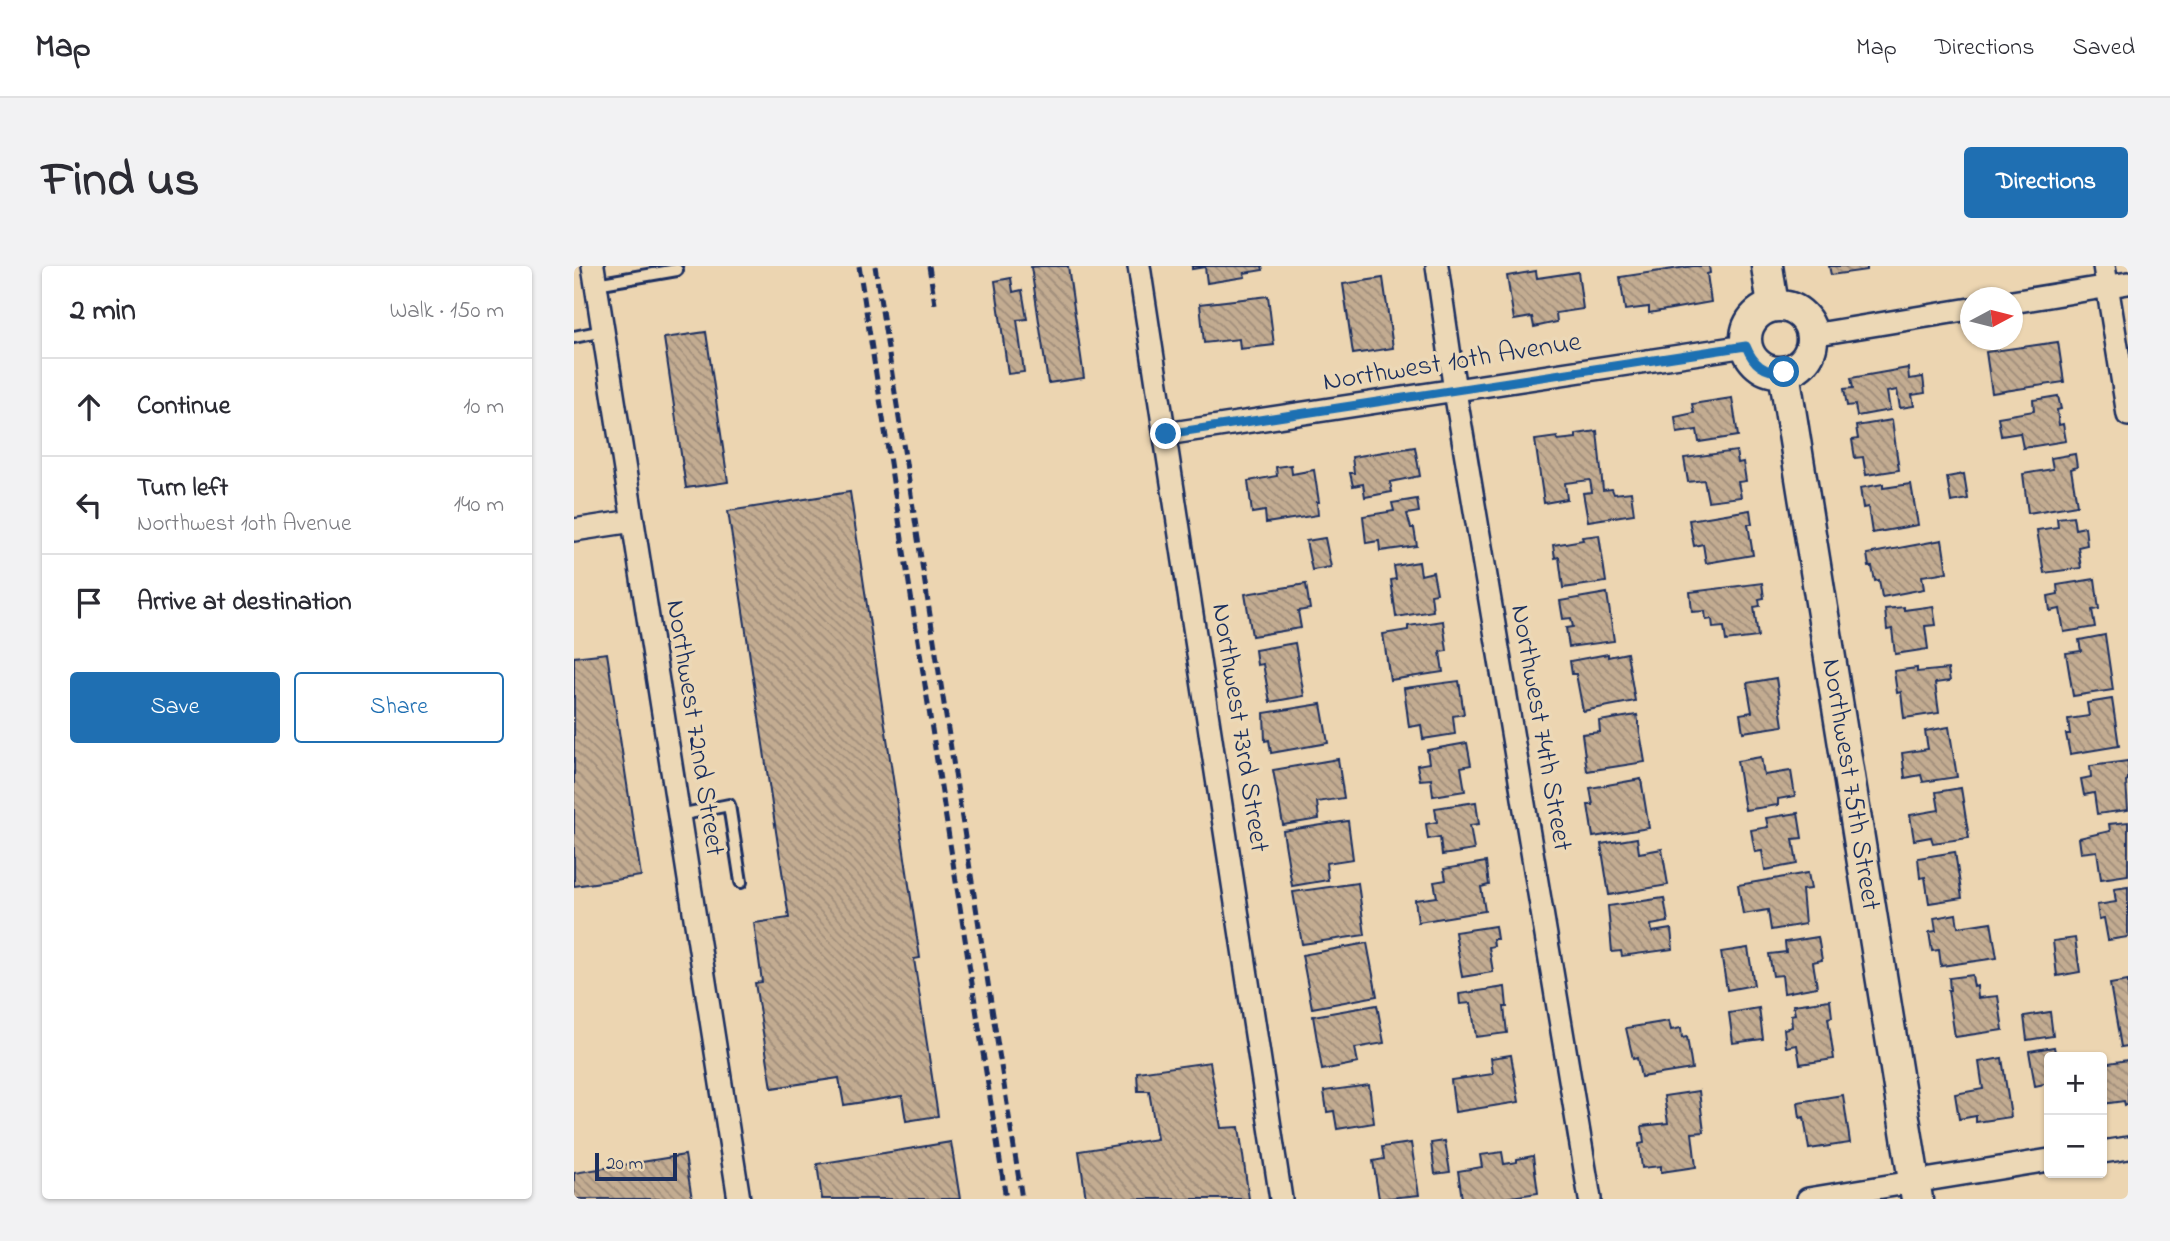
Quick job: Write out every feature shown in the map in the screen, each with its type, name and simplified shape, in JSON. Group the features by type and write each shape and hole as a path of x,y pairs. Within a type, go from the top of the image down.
{"street":[{"name":"Northwest 73rd Street","path":"1139,266 1281,1199"},
{"name":"Northwest 74th Street","path":"1437,266 1455,391 1590,1199"},
{"path":"1767,266 1773,306"},
{"name":"Northwest 72nd Street","path":"594,275 739,1199"},
{"path":"2023,299 2113,278 2128,415"},
{"path":"1773,306 1794,310 1802,316 1812,335 1808,355 1794,369 1784,372 1776,373 1760,367 1746,346 1747,328 1751,320 1773,306"},
{"path":"1812,335 1960,311"},
{"name":"Northwest 10th Avenue","path":"1166,434 1746,346"},
{"name":"Northwest 75th Street","path":"1784,372 1916,1190"},
{"path":"574,530 633,521"},
{"path":"2107,1151 2128,1148"},
{"path":"1808,1199 1916,1190 2044,1161"}],"lane":[{"path":"594,275 677,270"},
{"path":"574,337 603,331"},
{"path":"679,815 729,805 741,882"}],"building":[{"path":"1068,266 1084,378 1048,383 1031,267"},
{"path":"1192,266 1262,266 1263,270 1244,273 1245,277 1207,283 1205,267 1192,269"},
{"path":"1709,266 1710,273 1707,274 1711,302 1649,313 1649,307 1625,310 1620,277"},
{"path":"1829,266 1867,266 1867,270 1831,275"},
{"path":"1536,271 1537,278 1578,272 1583,309 1556,313 1557,322 1534,327 1532,317 1514,320 1507,276"},
{"path":"1011,278 1013,292 1022,290 1027,319 1017,320 1024,372 1008,374 995,281"},
{"path":"1383,278 1393,348 1353,354 1343,284"},
{"path":"1268,296 1274,345 1240,349 1239,339 1204,343 1200,304"},
{"path":"706,332 728,482 686,488 664,338"},
{"path":"2058,342 2064,382 1992,393 1986,352 2023,350 2023,347"},
{"path":"1908,368 1909,379 1923,377 1925,393 1912,395 1914,406 1900,408 1897,390 1887,392 1890,410 1857,416 1855,405 1847,406 1844,389 1853,388 1851,378"},
{"path":"2058,396 2061,409 2057,410 2059,425 2063,424 2066,441 2023,448 2020,433 2001,436 1998,417 2034,411 2033,400"},
{"path":"1732,398 1738,436 1699,442 1697,430 1677,433 1675,417 1694,413 1692,404"},
{"path":"1892,420 1899,470 1866,475 1863,457 1855,458 1852,440 1858,439 1856,426"},
{"path":"1597,431 1603,490 1612,489 1614,494 1631,492 1634,514 1588,521 1583,493 1592,492 1590,480 1565,483 1567,499 1544,503 1535,440 1576,438 1576,434"},
{"path":"1415,447 1420,476 1390,482 1392,492 1365,497 1363,484 1353,486 1350,473 1354,473 1352,457"},
{"path":"1736,451 1738,463 1743,462 1746,481 1738,482 1741,497 1708,501 1704,480 1688,482 1684,458"},
{"path":"2075,454 2077,467 2071,469 2077,505 2028,513 2023,474 2053,469 2051,458"},
{"path":"1291,465 1292,474 1314,470 1319,502 1318,515 1266,523 1265,511 1252,513 1248,481 1277,476 1276,467"},
{"path":"1964,474 1968,499 1951,502 1947,477"},
{"path":"1883,484 1883,488 1911,484 1918,525 1872,533 1868,507 1863,508 1860,488"},
{"path":"850,492 920,958 914,959 938,1116 906,1121 902,1096 844,1105 839,1078 772,1088 755,983 762,982 754,923 789,918 728,511"},
{"path":"1417,499 1419,512 1407,514 1411,528 1414,528 1417,546 1380,551 1379,541 1366,543 1363,516 1394,511 1392,503"},
{"path":"1750,510 1752,524 1748,524 1753,555 1706,563 1703,544 1694,546 1689,520"},
{"path":"2073,516 2075,529 2085,527 2087,545 2078,547 2081,568 2044,573 2037,530 2058,527 2057,518"},
{"path":"1599,535 1606,582 1563,588 1559,557 1555,558 1553,545"},
{"path":"1325,538 1331,567 1312,570 1306,541"},
{"path":"1942,540 1947,572 1922,576 1924,589 1882,597 1879,580 1875,581 1867,554"},
{"path":"1419,562 1421,575 1433,572 1437,593 1431,594 1433,611 1396,617 1391,580 1396,579 1394,566"},
{"path":"2095,579 2099,609 2092,610 2095,627 2064,632 2060,609 2050,611 2048,596 2058,594 2057,585"},
{"path":"1762,583 1764,598 1759,599 1760,606 1754,607 1758,637 1726,641 1724,627 1713,628 1712,619 1706,620 1705,611 1692,612 1690,592"},
{"path":"1306,584 1310,609 1298,611 1301,628 1252,636 1245,594"},
{"path":"1607,593 1614,641 1569,647 1566,628 1573,627 1571,618 1563,619 1560,601"},
{"path":"1933,606 1936,625 1925,626 1928,649 1895,654 1892,629 1887,630 1885,609 1904,607 1904,610"},
{"path":"1443,621 1447,651 1440,652 1443,672 1390,680 1383,634 1408,630 1408,626"},
{"path":"2105,635 2113,690 2073,696 2066,653 2081,651 2079,640"},
{"path":"1295,643 1304,696 1270,702 1263,664 1257,665 1255,650"},
{"path":"607,653 641,876 574,886 574,657"},
{"path":"1627,653 1635,701 1583,711 1576,674 1572,674 1570,661"},
{"path":"1917,668 1917,672 1948,669 1950,681 1935,683 1939,713 1904,718 1901,692 1897,693 1894,671"},
{"path":"1776,678 1783,726 1743,732 1740,714 1752,712 1747,683"},
{"path":"1459,681 1464,714 1453,716 1455,734 1423,739 1421,725 1409,727 1404,688"},
{"path":"2112,699 2119,746 2070,754 2066,734 2070,734 2068,719 2089,716 2087,703"},
{"path":"1321,704 1328,743 1271,753 1269,740 1265,741 1264,713"},
{"path":"1637,715 1645,762 1587,771 1582,734 1600,732 1599,721"},
{"path":"1949,727 1957,777 1923,782 1921,775 1905,778 1902,753 1928,749 1925,731"},
{"path":"1467,743 1471,765 1461,767 1465,791 1433,796 1431,779 1420,780 1417,765 1429,763 1427,750"},
{"path":"1761,757 1764,775 1791,771 1795,796 1778,799 1778,805 1745,810 1737,761"},
{"path":"1338,759 1344,798 1317,802 1319,819 1283,825 1273,770"},
{"path":"2128,761 2128,810 2097,814 2094,793 2084,795 2081,779 2091,777 2090,766"},
{"path":"1641,779 1649,828 1593,837 1588,805 1593,805 1590,788"},
{"path":"1961,788 1969,838 1933,843 1931,837 1914,840 1910,815 1939,810 1936,792"},
{"path":"1476,802 1479,824 1470,825 1474,850 1442,855 1440,837 1428,839 1426,824 1437,822 1435,808"},
{"path":"1798,813 1802,838 1793,839 1797,864 1765,870 1762,851 1755,852 1751,830 1768,827 1766,818"},
{"path":"1348,821 1353,859 1326,863 1328,880 1292,886 1283,831"},
{"path":"2128,822 2128,875 2101,879 2097,851 2081,853 2079,838 2110,831 2109,824"},
{"path":"1637,838 1639,853 1662,849 1668,885 1609,895 1601,844"},
{"path":"1955,852 1962,898 1929,903 1925,877 1920,878 1918,858"},
{"path":"1486,862 1489,885 1481,887 1485,911 1418,922 1415,900 1437,897 1434,882 1446,880 1444,869"},
{"path":"1808,873 1811,889 1802,890 1805,924 1771,930 1768,910 1743,914 1738,885"},
{"path":"1358,883 1365,935 1302,944 1293,892"},
{"path":"2128,887 2128,937 2108,940 2104,918 2099,919 2097,905 2116,902 2114,889"},
{"path":"1664,898 1668,922 1651,925 1652,932 1671,929 1673,949 1622,956 1621,951 1612,952 1608,906"},
{"path":"1956,914 1958,927 1991,922 1997,958 1941,966 1939,950 1932,951 1929,932 1936,931 1934,918"},
{"path":"1495,926 1497,939 1493,939 1494,946 1489,947 1493,972 1462,977 1455,932"},
{"path":"1818,937 1822,960 1813,962 1817,987 1784,993 1782,975 1773,976 1769,954 1786,952 1785,942"},
{"path":"2075,938 2080,972 2057,976 2053,941"},
{"path":"1367,943 1377,996 1312,1008 1302,955"},
{"path":"1748,948 1754,985 1727,990 1721,952"},
{"path":"1972,975 1978,998 1998,996 2003,1030 1955,1037 1948,990 1949,978"},
{"path":"2128,981 2128,1046 2121,1047 2110,984"},
{"path":"1505,987 1507,1033 1476,1037 1471,1003 1460,1004 1459,994"},
{"path":"1830,1000 1832,1017 1828,1018 1834,1059 1800,1064 1797,1045 1786,1047 1784,1029 1792,1027 1791,1015 1795,1014 1793,1005"},
{"path":"1377,1005 1384,1043 1355,1048 1358,1063 1322,1070 1313,1016"},
{"path":"1759,1008 1763,1039 1733,1043 1729,1013"},
{"path":"2050,1012 2053,1036 2027,1040 2024,1016"},
{"path":"1669,1021 1671,1030 1681,1028 1682,1038 1687,1037 1692,1069 1641,1077 1637,1058 1633,1059 1626,1028"},
{"path":"2054,1047 2055,1052 2044,1052 2044,1084 2035,1086 2029,1051"},
{"path":"1511,1055 1519,1102 1455,1112 1451,1080 1493,1074 1491,1058"},
{"path":"2002,1058 2011,1117 1976,1122 1976,1116 1959,1119 1955,1094 1983,1089 1979,1062"},
{"path":"2128,1060 2128,1104 2125,1105 2124,1101 2107,1103 2107,1063"},
{"path":"1210,1062 1221,1128 1239,1127 1249,1199 1086,1199 1079,1151 1157,1139 1149,1091 1138,1091 1137,1072"},
{"path":"1369,1085 1374,1123 1337,1129 1334,1111 1327,1112 1324,1091"},
{"path":"1699,1091 1704,1132 1692,1133 1696,1167 1661,1172 1661,1166 1642,1168 1639,1144 1644,1143 1642,1126 1668,1123 1664,1096"},
{"path":"1843,1095 1850,1143 1809,1149 1804,1117 1800,1118 1798,1102"},
{"path":"1445,1141 1450,1172 1435,1174 1431,1143"},
{"path":"951,1142 960,1199 822,1199 817,1164"},
{"path":"1411,1143 1419,1195 1379,1199 1373,1161 1384,1159 1382,1147"},
{"path":"1502,1152 1504,1164 1533,1156 1538,1193 1498,1199 1462,1199 1458,1171 1482,1167 1480,1155"},
{"path":"685,1155 692,1199 574,1199 574,1173"}],"railway":[{"path":"859,266 1006,1199"},
{"path":"875,266 1022,1199"},
{"path":"929,266 935,304"}],"route":[{"path":"1166,434 1746,346 1760,367 1776,373 1784,372"}]}
